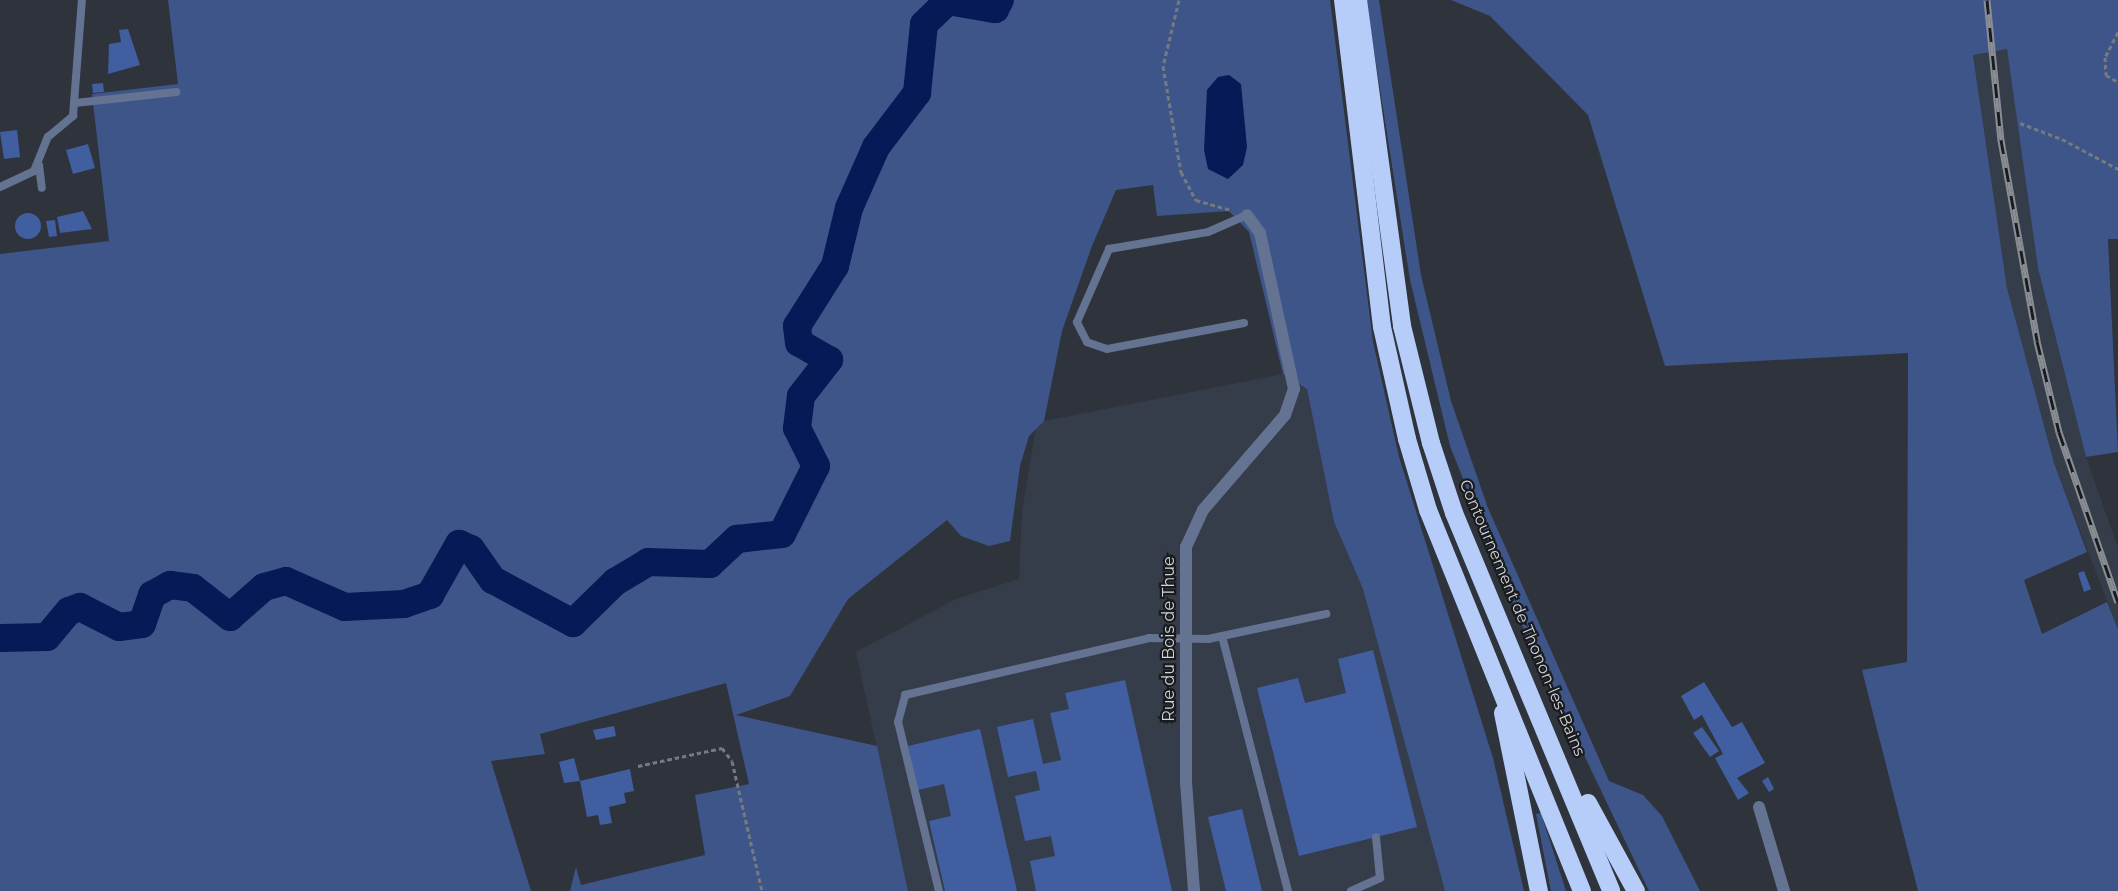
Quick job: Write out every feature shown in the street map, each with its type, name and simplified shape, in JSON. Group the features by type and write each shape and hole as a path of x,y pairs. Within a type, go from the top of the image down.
{"highway":[{"path":"1342,0 1382,327 1396,394 1428,510 1582,891"},
{"name":"Contournement de Thonon-les-Bains","path":"1358,0 1393,268 1417,394 1454,513 1544,719 1611,891"},
{"path":"1494,673 1539,891"},
{"path":"1544,719 1635,891"}],"street":[{"name":"Rue du Bois de Thue","path":"1194,891 1187,814 1184,564 1195,525 1293,399 1260,233 1248,215"},
{"path":"1759,807 1784,891"}],"lane":[{"path":"0,187 28,177 39,165 48,137 73,116 82,0"},
{"path":"75,104 176,92"},
{"path":"39,165 42,188"},
{"path":"1244,323 1107,349 1087,342 1077,322 1109,249 1208,232 1248,215"},
{"path":"939,891 898,723 903,697 1143,639 1185,641 1222,636 1326,614"},
{"path":"1222,636 1288,891"},
{"path":"1351,891 1380,878 1376,837"}],"path":[{"path":"1179,0 1162,66 1181,172 1196,200 1248,215"},
{"path":"2118,32 2104,57 2106,75 2118,82"},
{"path":"2020,123 2062,138 2118,169"},
{"path":"638,766 723,748 732,761 762,891"}],"shaded area":[{"path":"168,0 1330,0 1373,342 1399,457 1493,758 1524,891 1445,891 1363,589 1334,522 1307,389 1283,374 1249,232 1229,211 1157,216 1153,185 1116,190 1092,246 1062,331 1044,421 1029,436 1020,466 1010,541 989,546 961,536 947,520 848,599 790,696 736,715 877,746 908,891 570,891 576,867 581,885 705,855 695,795 749,784 726,683 540,734 545,754 491,761 531,891 0,891 0,254 109,241 92,94 178,84"},
{"path":"1366,0 1379,0 1421,275 1451,401 1488,508 1609,781 1643,795 1662,816 1700,891 1649,891 1520,621 1450,446 1410,280"},
{"path":"1451,0 2118,0 2118,239 2108,239 2118,452 2086,457 2038,268 2007,49 1973,55 2007,288 2054,463 2087,552 2024,580 2042,634 2107,602 2118,629 2118,891 1918,891 1862,670 1907,662 1908,353 1665,366 1588,115 1490,16"},
{"path":"2007,48 2038,268 2086,457 2118,548 2118,629 2054,463 2007,288 1973,54"},
{"path":"1229,75 1241,84 1247,147 1243,165 1228,179 1208,169 1204,150 1207,90 1218,77"},
{"path":"1283,374 1307,389 1334,522 1363,589 1445,891 908,891 856,652 956,599 1019,579 1022,511 1036,427 1044,421"},
{"path":"1541,813 1566,891 1551,891 1536,814"}],"building":[{"path":"128,29 140,65 108,74 109,44 121,42 119,30"},
{"path":"103,83 104,92 93,93 92,84"},
{"path":"17,130 20,157 4,159 0,132"},
{"path":"88,144 95,168 73,174 66,150"},
{"path":"83,211 92,229 60,233 57,217"},
{"path":"28,213 37,217 41,226 37,235 28,239 19,235 15,226 19,217"},
{"path":"55,220 57,236 49,237 46,221"},
{"path":"2084,571 2091,589 2084,592 2078,573"},
{"path":"1373,650 1417,827 1299,856 1257,688 1298,678 1305,703 1346,693 1338,659"},
{"path":"1125,680 1172,891 1036,891 1030,861 1055,856 1051,836 1025,841 1015,796 1040,790 1036,771 1008,777 997,727 1033,719 1043,764 1061,760 1050,713 1069,709 1065,693"},
{"path":"1704,682 1732,727 1742,722 1765,763 1737,778 1749,793 1738,800 1715,758 1723,754 1702,715 1694,720 1681,696"},
{"path":"614,726 616,736 596,740 593,730"},
{"path":"1702,727 1719,751 1710,757 1693,733"},
{"path":"980,729 1017,891 945,891 929,821 951,816 944,784 918,790 908,746"},
{"path":"574,758 580,781 564,783 559,762"},
{"path":"630,769 634,791 624,793 626,803 609,807 612,823 600,825 598,815 587,817 580,781"},
{"path":"1768,777 1774,789 1769,792 1762,781"},
{"path":"1242,809 1262,891 1226,891 1208,817"}],"waterway":[{"path":"0,638 47,637 69,611 80,607 119,627 142,624 152,595 170,585 193,588 230,617 264,587 286,581 345,607 404,604 430,595 459,544 471,549 493,580 573,623 615,582 648,562 710,564 737,539 782,534 816,466 797,428 801,396 829,360 799,343 797,326 835,266 849,208 876,147 917,93 924,24 948,1 995,9 1000,0"}],"railway":[{"path":"1987,0 2001,140 2037,341 2059,432 2118,602"}]}
